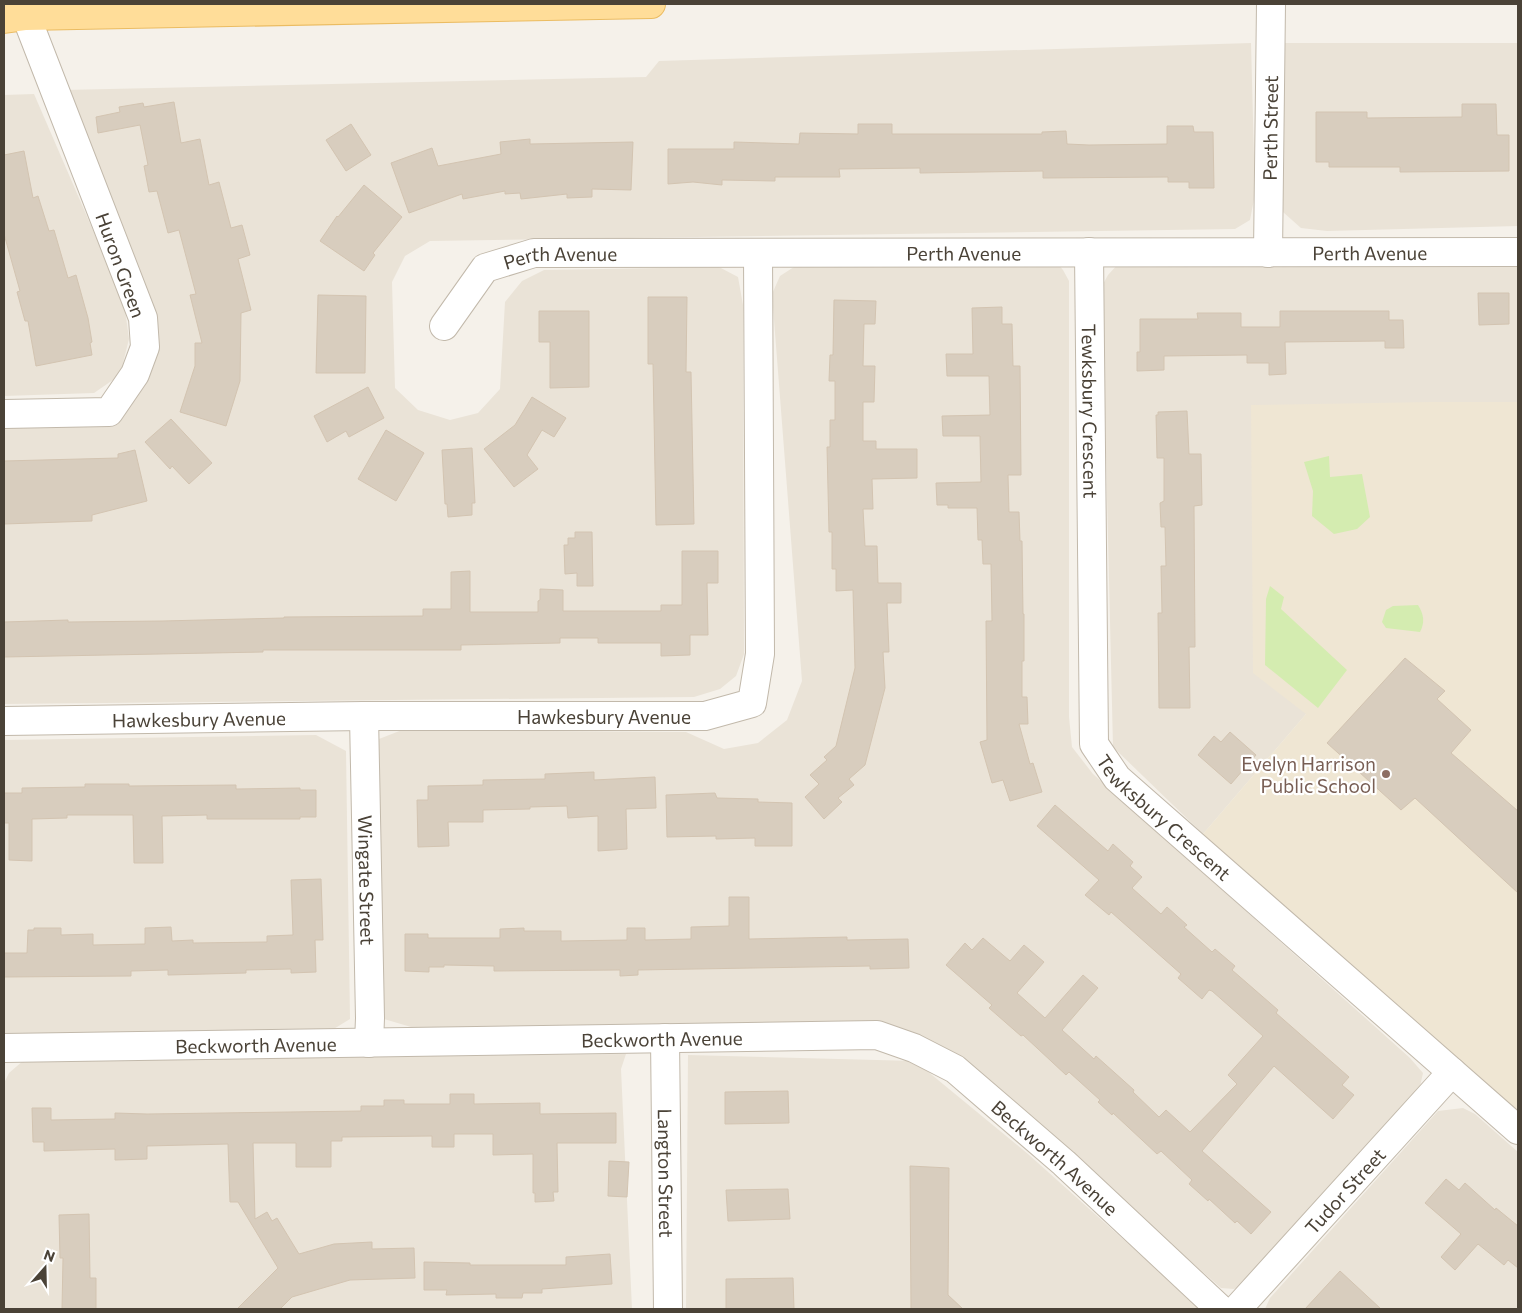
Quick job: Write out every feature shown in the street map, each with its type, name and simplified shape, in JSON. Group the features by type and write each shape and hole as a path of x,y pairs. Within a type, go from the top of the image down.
{"main road":[{"path":"19,13 651,4"}],"street":[{"name":"Perth Street","path":"1268,253 1271,4"},
{"name":"Huron Green","path":"4,414 109,412 135,374 145,347 143,318 19,13"},
{"name":"Tewksbury Crescent","path":"1089,252 1094,744 1117,778 1518,1130"},
{"name":"Perth Avenue","path":"444,326 485,268 534,253 1518,252"},
{"name":"Hawkesbury Avenue","path":"4,721 364,716 705,716 752,703 760,654 758,253"},
{"name":"Wingate Street","path":"364,716 370,1043"},
{"name":"Beckworth Avenue","path":"4,1048 877,1035 914,1048 955,1069 1064,1163 1220,1309"},
{"name":"Langton Street","path":"665,1038 668,1309"},
{"name":"Tudor Street","path":"1237,1309 1452,1072"}],"shaded area":[{"path":"1251,43 1255,194 1250,220 1235,229 430,241 405,256 392,282 395,388 418,410 450,420 478,413 500,389 505,302 522,281 544,270 719,267 738,277 743,305 744,654 736,676 720,689 694,697 4,704 4,423 103,420 134,401 153,366 157,337 152,301 64,90 646,77 659,61"},
{"path":"1282,43 1518,43 1518,226 1327,231 1301,228 1283,212"},
{"path":"34,94 124,302 129,339 120,375 94,393 4,396 4,95"},
{"path":"1518,254 1518,402 1432,402 1306,714 1203,834 1113,747 1102,286 1108,275 1119,263"},
{"path":"1057,263 1069,281 1069,717 1072,747 1093,774 1410,1058 1423,1073 1419,1091 1248,1281 1234,1289 1221,1288 987,1082 913,1034 428,1032 384,1019 379,1006 379,739 402,730 686,732 724,749 758,743 787,720 802,681 772,294 780,276 797,265"},
{"name":"Evelyn Harrison Public School","path":"1518,402 1518,1112 1203,834 1306,714 1253,673 1251,405"},
{"path":"316,735 346,751 350,1019 332,1030 4,1034 4,740"},
{"path":"626,1054 621,1069 632,1309 4,1309 4,1083 9,1073 24,1060"},
{"path":"688,1055 915,1061 1028,1154 1201,1309 686,1309"},
{"path":"1463,1108 1475,1114 1518,1152 1518,1309 1265,1309 1270,1298 1438,1111"}],"green space":[{"path":"1329,456 1330,477 1362,474 1370,517 1357,529 1334,534 1312,516 1313,491 1304,462"},
{"path":"1270,586 1284,597 1281,609 1347,670 1318,708 1265,665 1266,599"},
{"path":"1418,605 1423,618 1420,632 1386,628 1382,622 1386,610 1393,606"}],"building":[{"path":"174,102 181,143 200,139 209,185 219,182 231,228 242,225 250,255 238,259 251,310 241,313 240,381 226,426 180,412 195,366 195,343 202,343 190,295 196,294 179,230 168,233 157,191 149,192 144,166 148,165 140,125 98,133 96,117 120,112 119,107 143,103 144,107"},
{"path":"1462,104 1496,104 1497,135 1509,135 1509,171 1400,172 1400,167 1329,167 1329,162 1316,162 1316,112 1367,112 1367,118 1462,117"},
{"path":"351,124 371,155 346,171 326,140"},
{"path":"858,124 892,124 892,134 1042,134 1042,132 1066,131 1067,144 1089,145 1167,144 1167,126 1193,126 1194,132 1213,132 1214,188 1189,188 1189,182 1168,182 1168,177 1043,178 1043,171 920,173 920,168 839,169 840,177 775,177 775,181 722,180 722,185 693,182 668,184 668,149 734,149 734,142 799,144 800,133 858,134"},
{"path":"530,139 530,144 633,142 631,190 592,189 592,197 567,198 567,194 521,199 520,193 505,194 505,191 463,199 462,194 409,213 391,163 432,148 438,166 501,154 500,142"},
{"path":"24,151 33,198 38,196 49,231 54,230 68,278 76,275 88,318 92,342 90,343 92,355 36,366 28,321 25,321 17,292 20,291 4,234 4,155"},
{"path":"364,185 402,217 373,253 375,255 364,271 320,241 337,216"},
{"path":"1478,293 1509,293 1509,324 1479,325"},
{"path":"318,295 366,296 365,373 316,373"},
{"path":"648,297 687,297 686,372 691,372 694,524 656,525 653,364 648,364"},
{"path":"834,300 876,301 875,324 864,324 863,366 875,366 874,402 863,402 863,441 876,441 876,449 917,449 917,478 872,479 873,509 863,509 865,546 877,546 878,583 901,583 901,603 887,603 889,652 883,652 885,688 865,765 849,779 854,785 838,798 842,802 824,819 805,797 819,784 810,775 827,760 824,757 836,746 855,668 853,590 836,591 836,569 832,569 832,532 829,532 827,447 830,447 830,420 835,420 835,381 829,381 830,355 833,355"},
{"path":"1002,307 1002,324 1012,324 1013,366 1020,366 1021,475 1008,475 1009,512 1019,512 1020,541 1022,541 1024,661 1022,661 1022,697 1027,697 1028,724 1019,724 1030,764 1033,763 1042,792 1010,801 1003,780 992,783 980,742 987,740 986,621 992,621 991,564 983,564 982,540 978,540 977,508 948,508 948,505 937,505 936,483 981,482 980,436 943,436 942,416 990,415 989,376 947,376 946,354 973,354 972,308"},
{"path":"539,311 589,311 589,387 550,388 550,342 539,342"},
{"path":"1280,311 1389,311 1389,320 1403,320 1404,348 1385,348 1385,341 1285,342 1286,374 1269,375 1269,363 1247,363 1247,355 1164,356 1164,370 1137,371 1137,352 1140,352 1140,319 1198,319 1197,313 1241,313 1241,327 1280,327"},
{"path":"368,387 384,418 349,437 346,431 327,442 314,416"},
{"path":"532,397 566,418 554,437 542,430 527,455 538,469 514,487 484,449 515,425"},
{"path":"1187,411 1189,454 1201,454 1202,505 1194,506 1195,647 1189,647 1190,708 1159,708 1158,613 1162,613 1161,566 1166,566 1165,527 1161,527 1160,503 1164,501 1164,458 1157,458 1156,415 1158,415 1158,412"},
{"path":"171,419 212,463 189,484 172,466 170,469 145,442"},
{"path":"386,430 424,453 396,501 358,479"},
{"path":"472,448 475,503 472,503 472,515 448,517 447,504 445,504 442,450"},
{"path":"135,450 147,501 92,515 92,521 4,524 4,461 118,458 118,454"},
{"path":"575,532 592,532 593,586 577,586 577,573 565,574 564,545 568,545 568,538 575,538"},
{"path":"682,551 718,551 718,583 707,583 708,635 690,635 690,655 661,656 661,643 598,643 598,638 560,638 560,643 461,645 461,650 263,650 263,652 4,657 4,622 423,616 423,609 451,609 451,572 470,571 470,612 538,612 540,589 563,590 563,611 661,611 661,605 682,605"},
{"path":"1405,658 1445,691 1437,699 1471,730 1451,753 1518,811 1518,893 1415,798 1401,810 1327,743"},
{"path":"1230,732 1256,755 1231,784 1198,755 1214,736 1221,742"},
{"path":"594,772 594,780 655,777 656,808 626,809 627,849 598,851 598,816 568,818 567,806 483,810 483,822 448,822 449,846 418,847 417,800 428,800 428,786 483,785 483,780 545,779 545,774"},
{"path":"85,784 129,784 129,786 236,785 236,789 300,788 300,790 316,790 316,817 300,817 300,819 207,819 207,815 162,816 163,863 134,863 133,815 67,815 67,818 32,819 32,861 9,860 9,823 4,823 4,793 22,793 22,788 85,787"},
{"path":"715,793 717,798 758,799 758,802 792,803 792,846 755,846 755,838 716,839 716,836 667,837 666,795"},
{"path":"1055,805 1108,851 1113,844 1133,862 1130,866 1142,877 1132,888 1161,914 1167,907 1187,925 1184,927 1212,952 1215,949 1235,966 1232,970 1278,1010 1276,1013 1349,1077 1342,1085 1354,1095 1333,1119 1274,1066 1202,1151 1271,1212 1251,1234 1189,1184 1192,1180 1161,1151 1157,1154 1113,1113 1112,1115 1098,1102 1100,1100 1069,1072 1066,1075 1023,1035 1021,1036 989,1008 992,1005 946,965 965,943 972,950 983,938 1010,961 1024,945 1044,962 1017,993 1045,1018 1083,975 1098,988 1062,1030 1094,1059 1096,1056 1134,1090 1133,1092 1159,1117 1166,1110 1190,1132 1237,1084 1228,1075 1263,1036 1212,991 1209,990 1202,999 1178,978 1181,974 1111,912 1109,915 1085,895 1099,880 1037,826"},
{"path":"321,879 323,940 315,940 316,972 291,973 291,969 246,970 246,973 168,975 168,970 131,971 131,976 4,977 4,953 27,953 28,930 34,930 34,928 61,928 61,935 93,934 93,945 145,944 145,928 171,927 172,941 193,940 193,943 267,942 267,936 293,935 291,880"},
{"path":"729,897 749,897 749,939 847,937 847,940 908,939 909,968 870,969 870,966 638,970 638,975 620,976 620,970 494,971 494,966 444,965 444,967 429,967 429,972 405,971 405,934 428,934 428,938 500,938 500,929 524,928 524,931 561,931 561,941 627,940 627,928 645,928 645,940 691,939 691,927 729,926"},
{"path":"788,1091 789,1123 725,1124 725,1092"},
{"path":"450,1094 474,1094 474,1104 540,1103 540,1114 616,1113 616,1143 557,1143 558,1192 553,1192 554,1201 535,1202 535,1193 533,1193 533,1154 493,1155 493,1134 454,1134 454,1147 432,1147 432,1136 342,1137 342,1141 331,1141 331,1167 296,1167 296,1143 253,1143 255,1219 267,1212 272,1221 277,1218 299,1254 334,1244 372,1242 372,1249 414,1248 415,1278 350,1280 292,1297 280,1309 237,1309 278,1268 238,1202 230,1202 228,1144 147,1146 147,1159 115,1160 115,1149 44,1151 44,1142 33,1142 32,1108 51,1108 51,1120 115,1119 115,1113 361,1111 361,1106 384,1106 384,1100 404,1100 404,1104 450,1104"},
{"path":"609,1161 629,1162 627,1197 608,1196"},
{"path":"910,1166 949,1168 948,1295 963,1309 911,1309"},
{"path":"1446,1179 1459,1190 1465,1183 1495,1210 1496,1208 1518,1226 1518,1268 1508,1260 1504,1265 1478,1244 1455,1270 1441,1257 1461,1234 1425,1203"},
{"path":"788,1189 790,1219 728,1221 726,1190"},
{"path":"89,1214 90,1278 96,1278 96,1309 62,1309 63,1258 60,1258 59,1215"},
{"path":"610,1254 612,1284 542,1289 542,1293 523,1293 522,1298 496,1298 496,1294 446,1295 447,1290 424,1290 424,1262 470,1263 470,1265 566,1265 566,1257"},
{"path":"1340,1271 1381,1309 1305,1309"},
{"path":"793,1278 794,1309 726,1309 726,1279"}],"place":[{"name":"Evelyn Harrison Public School","path":"1386,774"}]}
